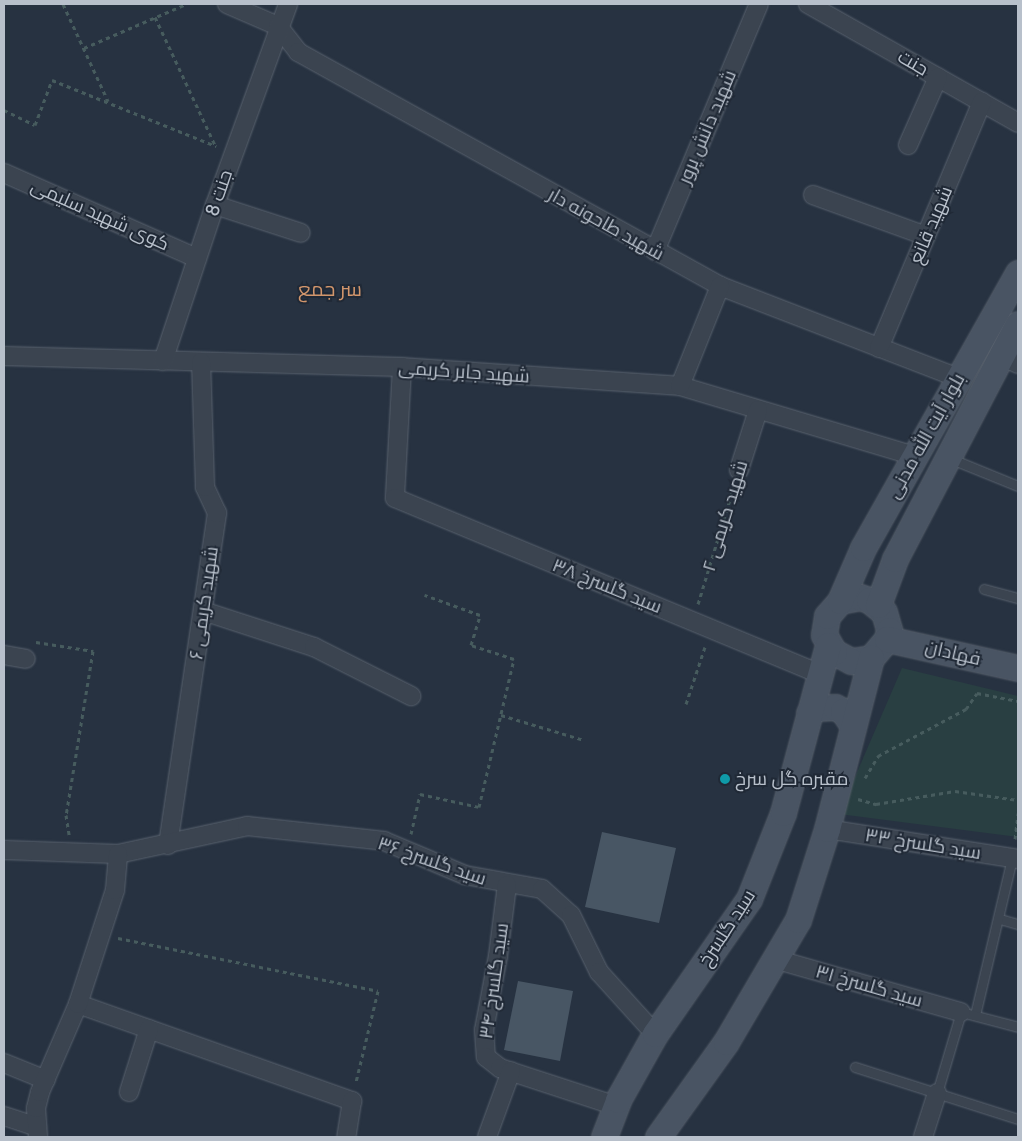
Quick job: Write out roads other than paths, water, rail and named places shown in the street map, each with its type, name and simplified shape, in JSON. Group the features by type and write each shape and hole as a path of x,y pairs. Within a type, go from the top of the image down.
{"main road":[{"name":"بلوار آیت الله مدنی","path":"840,601 863,548 1018,273"},
{"name":"بلوار آیت الله مدنی","path":"878,605 895,559 947,457 1010,360 1018,324"},
{"path":"863,548 872,560 880,563 895,559"},
{"path":"658,1137 726,1042 778,960 798,920 827,829 850,795 853,726 871,658 887,639 887,621 878,605 860,597 840,601 827,616 824,625 828,644 834,652 851,661 871,658"},
{"name":"فهادان","path":"887,639 1018,668"},
{"name":"سید گلسرخ","path":"604,1137 616,1106 655,1034 749,899 783,814 828,644"},
{"path":"809,713 817,708 835,707 843,711 853,726"}],"street":[{"path":"227,4 278,26"},
{"name":"جنت 8","path":"163,361 233,153 278,26 288,4"},
{"name":"شهید دانش پرور","path":"655,251 759,4"},
{"name":"جنت","path":"808,4 1018,123"},
{"name":"شهيد طاحونه دار","path":"278,26 298,52 720,286 959,378"},
{"path":"908,145 938,77"},
{"name":"شهید قانع","path":"879,348 982,102"},
{"name":"کوی شهید سلیمی","path":"4,173 197,258"},
{"path":"814,195 926,236"},
{"path":"215,205 301,233"},
{"path":"680,386 720,286"},
{"name":"شهید جابر کریمی","path":"4,356 402,367 680,386 915,456"},
{"name":"شهید کریمی ۶","path":"168,845 217,514 204,487 201,362"},
{"name":"سید گلسرخ ۳۸","path":"402,367 395,498 819,674"},
{"name":"شهید کریمی ۲","path":"740,470 758,410"},
{"path":"203,611 314,648 411,696"},
{"path":"4,655 26,659"},
{"name":"سید گلسرخ ۳۶","path":"4,850 118,854 168,845 247,826 384,841 465,875 507,885 542,889 571,915 599,972 655,1034"},
{"name":"سید گلسرخ ۳۳","path":"827,829 1015,858"},
{"path":"4,1116 38,1132 36,1108 78,1004 115,890 118,854"},
{"name":"سید گلسرخ ۳۴","path":"507,885 498,956 484,1030 486,1057 500,1068 616,1106"},
{"name":"سید گلسرخ ۳۱","path":"778,960 968,1014"},
{"path":"78,1004 352,1101 346,1137"},
{"path":"129,1092 149,1029"},
{"path":"4,1063 46,1080"},
{"path":"487,1137 511,1071"},
{"path":"923,1137 937,1093"}],"lane":[{"path":"947,457 1018,486"},
{"path":"984,589 1018,598"},
{"path":"937,1093 968,1014 1000,919 1015,858"},
{"path":"1000,919 1018,924"},
{"path":"968,1014 1018,1027"},
{"path":"855,1067 1018,1119"}],"place":[{"name":"مقبره گل سرخ","path":"725,779"}],"district":[{"name":"سر جمع","path":"330,289"}]}
